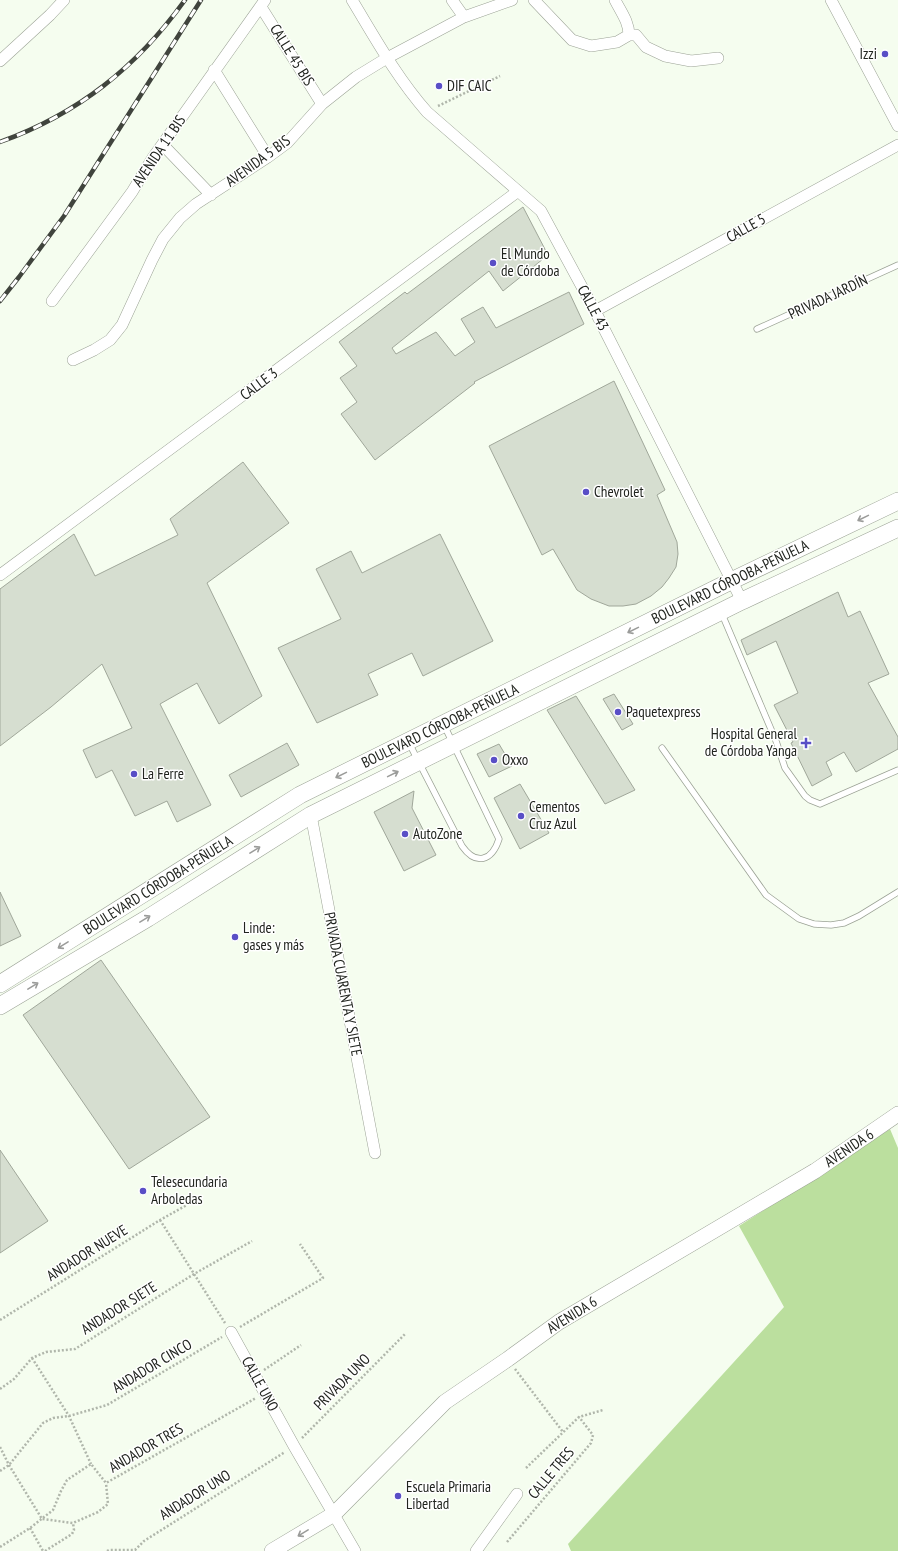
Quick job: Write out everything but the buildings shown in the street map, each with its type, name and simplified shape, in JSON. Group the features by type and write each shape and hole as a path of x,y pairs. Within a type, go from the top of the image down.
{"main road":[{"name":"BOULEVARD CÓRDOBA-PEÑUELA","path":"0,984 300,795 731,581 898,501"},
{"name":"BOULEVARD CÓRDOBA-PEÑUELA","path":"0,1006 148,918 311,815 742,601 898,528"},
{"path":"300,795 311,815"}],"street":[{"path":"0,61 50,16 64,0"},
{"name":"CALLE 43","path":"352,0 411,94 427,112 517,192 541,211 595,311 742,601"},
{"path":"452,0 464,17"},
{"name":"AVENIDA 5 BIS","path":"73,360 110,340 122,325 163,239 180,218 196,204 287,143 322,104 356,76 464,17 512,0"},
{"path":"534,0 572,40 591,46 617,42 629,36 636,35 646,47 665,56 691,61 718,58"},
{"path":"614,0 629,27 629,36"},
{"path":"831,0 898,126"},
{"name":"AVENIDA 11 BIS","path":"52,301 132,192 152,159 263,3"},
{"name":"CALLE 45 BIS","path":"263,3 322,104"},
{"path":"214,70 268,157"},
{"path":"163,145 211,195"},
{"name":"CALLE 5","path":"595,311 898,145"},
{"name":"CALLE 3","path":"0,575 517,192"},
{"name":"PRIVADA CUARENTA Y SIETE","path":"311,815 375,1153"},
{"name":"AVENIDA 6","path":"272,1551 334,1514 445,1402 559,1322 815,1171 898,1114"},
{"name":"CALLE UNO","path":"231,1332 294,1446 355,1551"},
{"path":"476,1551 518,1494"}],"lane":[{"name":"PRIVADA JARDÍN","path":"757,329 898,265"},
{"path":"721,612 776,741 785,768 805,796 815,803 820,804 898,770"},
{"path":"408,741 468,855 478,859 489,856 496,849 499,840 444,724"},
{"path":"662,748 766,895 799,919 814,924 831,925 844,923 859,916 898,892"}],"path":[{"path":"427,112 500,76"},
{"name":"ANDADOR NUEVE","path":"0,1320 160,1220 187,1205"},
{"path":"160,1220 231,1332"},
{"name":"ANDADOR SIETE","path":"32,1358 46,1352 75,1349 194,1274 252,1241"},
{"name":"ANDADOR CINCO","path":"0,1471 9,1466 43,1424 53,1418 69,1416 108,1405 323,1278 300,1244"},
{"name":"PRIVADA UNO","path":"294,1446 406,1333"},
{"path":"256,1376 301,1346"},
{"path":"0,1389 14,1379 32,1358 69,1416 91,1464"},
{"path":"508,1359 563,1432"},
{"name":"ANDADOR TRES","path":"0,1547 42,1520 53,1510 58,1496 67,1480 91,1464 106,1483 265,1393"},
{"path":"526,1468 578,1417 603,1410"},
{"name":"CALLE TRES","path":"507,1542 591,1443 593,1435 578,1417"},
{"name":"ANDADOR UNO","path":"107,1551 135,1550 144,1541 294,1446"},
{"path":"0,1447 9,1466 42,1520 73,1523 98,1512 108,1504 106,1483"},
{"path":"30,1528 44,1551 72,1534 74,1530 73,1523"}],"green space":[{"path":"890,1129 898,1148 898,1551 571,1551 568,1544 784,1307 739,1226"}],"railway":[{"path":"0,142 28,131 55,117 104,86 147,47 185,0"},
{"path":"0,301 64,216 201,0"}],"place":[{"name":"Izzi","path":"885,54"},
{"name":"DIF CAIC","path":"439,86"},
{"name":"El Mundo de Córdoba","path":"493,263"},
{"name":"Chevrolet","path":"586,492"},
{"name":"Paquetexpress","path":"618,712"},
{"name":"Hospital General de Córdoba Yanga","path":"806,743"},
{"name":"Oxxo","path":"494,760"},
{"name":"La Ferre","path":"134,774"},
{"name":"Cementos Cruz Azul","path":"521,816"},
{"name":"AutoZone","path":"405,834"},
{"name":"Linde: gases y más","path":"235,937"},
{"name":"Telesecundaria Arboledas","path":"143,1191"},
{"name":"Escuela Primaria Libertad","path":"398,1496"}]}
